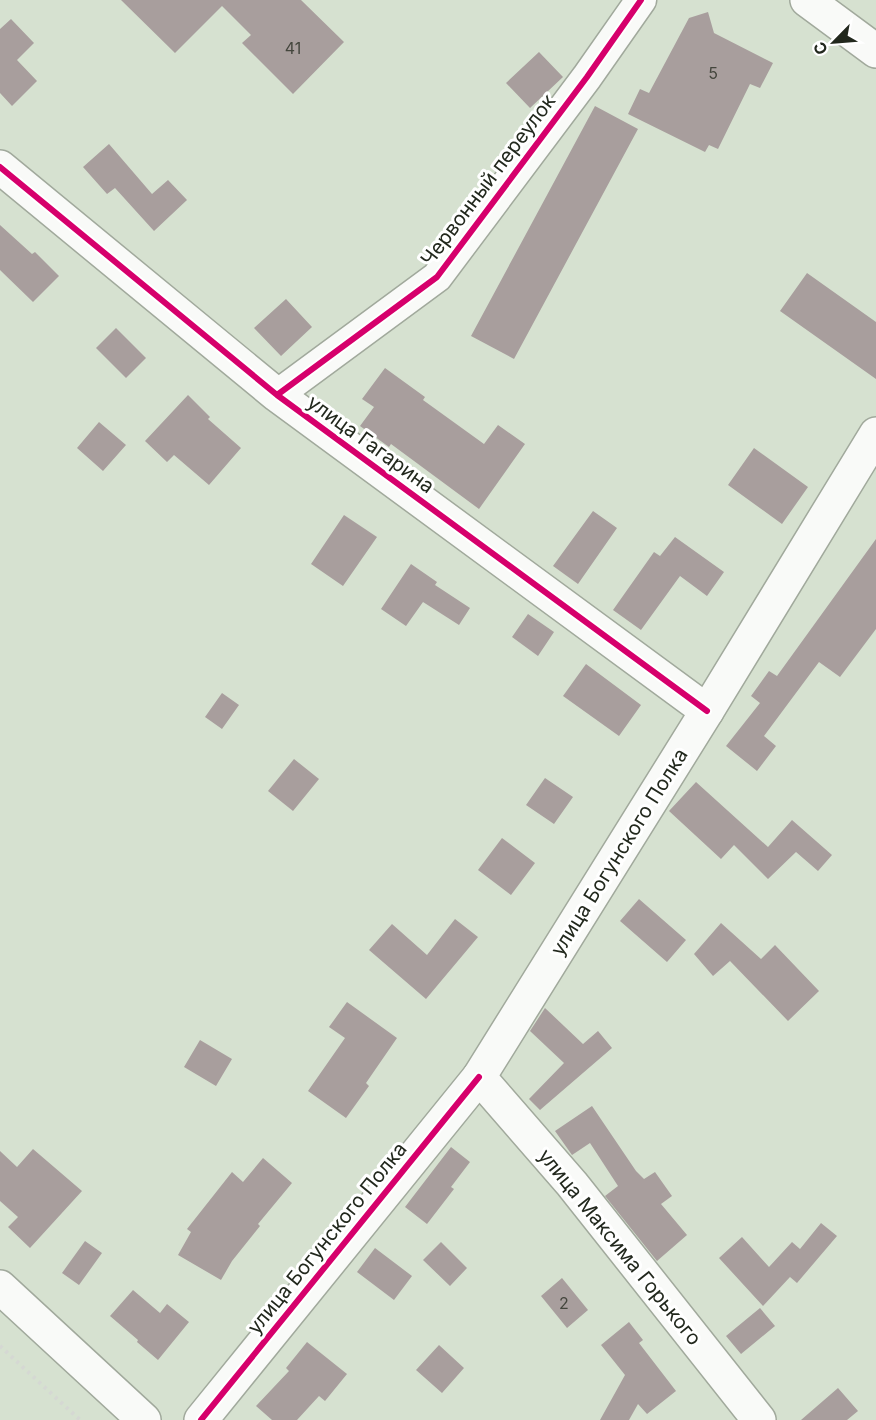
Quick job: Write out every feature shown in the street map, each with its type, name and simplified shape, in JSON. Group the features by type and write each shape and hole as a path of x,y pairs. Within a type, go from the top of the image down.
{"street":[{"name":"Червонный переулок","path":"277,396 437,277 580,87 641,0"},
{"path":"807,0 876,51"},
{"name":"улица Гагарина","path":"0,167 277,396 707,711"},
{"name":"улица Богунского Полка","path":"201,1420 478,1077 707,711 876,434"},
{"name":"улица Максима Горького","path":"478,1077 572,1184 759,1420"},
{"path":"0,1287 144,1420"}],"path":[{"path":"0,1346 80,1420"}],"building":[{"path":"121,0 301,0 344,42 293,94 242,43 251,35 222,6 175,53"},
{"path":"708,12 714,33 773,63 760,88 750,84 718,149 709,145 705,152 628,114 640,89 649,93 689,18"},
{"path":"11,19 34,43 17,60 37,81 12,106 0,93 0,29"},
{"path":"539,52 563,77 530,108 506,83"},
{"path":"595,106 638,129 514,359 471,336"},
{"path":"109,144 152,194 168,180 187,200 154,231 115,188 107,194 83,167"},
{"path":"0,225 32,254 35,252 59,276 33,302 0,270"},
{"path":"807,273 876,322 876,379 780,311"},
{"path":"286,299 312,327 281,356 254,328"},
{"path":"116,328 146,358 126,378 96,348"},
{"path":"385,368 425,397 423,400 484,444 498,425 525,444 479,509 391,444 389,447 360,426 374,407 362,399"},
{"path":"188,395 210,417 208,419 241,448 209,485 174,455 167,462 145,441"},
{"path":"99,422 126,445 103,471 77,448"},
{"path":"754,448 808,487 782,524 728,485"},
{"path":"593,511 617,528 578,584 553,566"},
{"path":"344,515 377,537 343,586 311,564"},
{"path":"675,537 724,572 707,596 680,576 641,630 613,610 654,552 660,556"},
{"path":"876,539 876,629 840,677 819,662 764,736 776,746 757,771 726,746 760,703 751,696 769,671 777,676"},
{"path":"411,564 437,582 435,585 470,608 459,625 423,602 406,626 381,609"},
{"path":"528,614 554,632 538,656 512,637"},
{"path":"586,664 641,705 619,736 563,696"},
{"path":"222,693 239,705 222,729 205,717"},
{"path":"294,759 319,779 293,811 268,791"},
{"path":"545,778 573,797 554,824 526,805"},
{"path":"696,782 768,847 792,820 832,855 818,871 796,852 768,879 734,845 721,859 669,811"},
{"path":"502,838 535,863 511,895 478,870"},
{"path":"639,899 686,940 667,962 620,921"},
{"path":"455,919 478,937 426,999 369,950 392,924 427,955"},
{"path":"721,923 761,959 775,945 819,991 788,1021 730,961 713,976 694,954"},
{"path":"347,1002 397,1038 366,1083 369,1086 346,1118 308,1091 345,1038 329,1027"},
{"path":"545,1008 583,1044 598,1031 612,1048 540,1110 529,1099 564,1063 530,1031"},
{"path":"200,1040 232,1059 216,1086 184,1067"},
{"path":"592,1106 636,1171 644,1179 655,1172 672,1196 661,1204 687,1235 657,1261 605,1196 618,1186 590,1143 572,1155 555,1131"},
{"path":"451,1147 470,1162 451,1187 454,1189 427,1224 405,1207"},
{"path":"33,1149 82,1191 30,1248 8,1227 18,1217 0,1201 0,1151 17,1167"},
{"path":"263,1158 292,1183 258,1224 260,1226 232,1261 221,1280 178,1255 191,1232 187,1229 232,1172 243,1182"},
{"path":"821,1223 837,1236 797,1283 790,1277 763,1306 719,1258 742,1237 769,1267 792,1242 800,1249"},
{"path":"85,1241 102,1253 79,1285 62,1273"},
{"path":"441,1242 467,1268 450,1286 423,1260"},
{"path":"375,1248 412,1276 394,1300 357,1272"},
{"path":"562,1278 588,1310 567,1328 541,1296"},
{"path":"133,1290 160,1313 167,1304 189,1322 158,1360 110,1316"},
{"path":"760,1308 775,1326 741,1354 726,1336"},
{"path":"629,1322 643,1340 639,1343 676,1391 647,1414 638,1404 629,1420 600,1420 625,1375 601,1345"},
{"path":"307,1342 347,1374 325,1401 319,1396 297,1420 272,1420 256,1406 289,1371 286,1368"},
{"path":"439,1345 464,1368 442,1393 416,1370"},
{"path":"838,1388 858,1411 847,1420 801,1420"}],"cycle path":[{"path":"277,395 437,277 587,77 641,0"},
{"path":"0,167 277,395 707,711"},
{"path":"201,1420 479,1077"}]}
